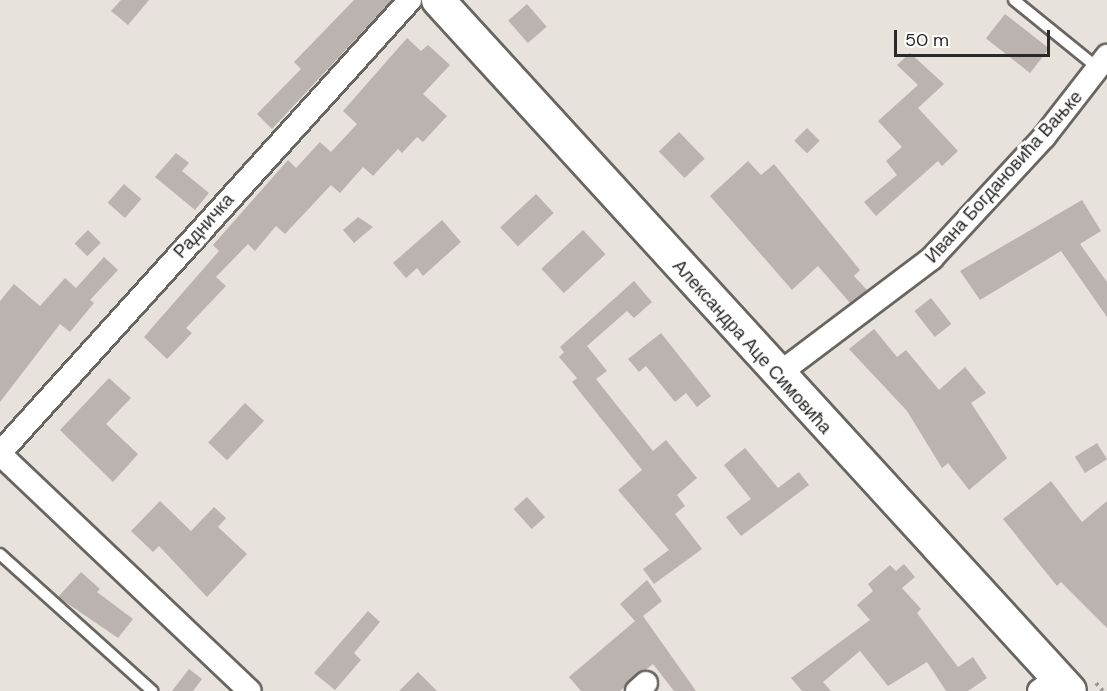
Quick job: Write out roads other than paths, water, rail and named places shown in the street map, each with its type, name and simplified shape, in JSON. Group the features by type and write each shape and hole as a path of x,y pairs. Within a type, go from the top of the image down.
{"street":[{"name":"Радничка","path":"0,453 410,0"},
{"name":"Александра Аце Симовића","path":"438,0 1055,686"},
{"name":"Ивана Богдановића Вањке","path":"777,375 932,258 1044,137 1103,62"},
{"path":"0,453 250,691"}],"lane":[{"path":"1014,0 1103,62"},
{"path":"0,554 152,691"}]}
